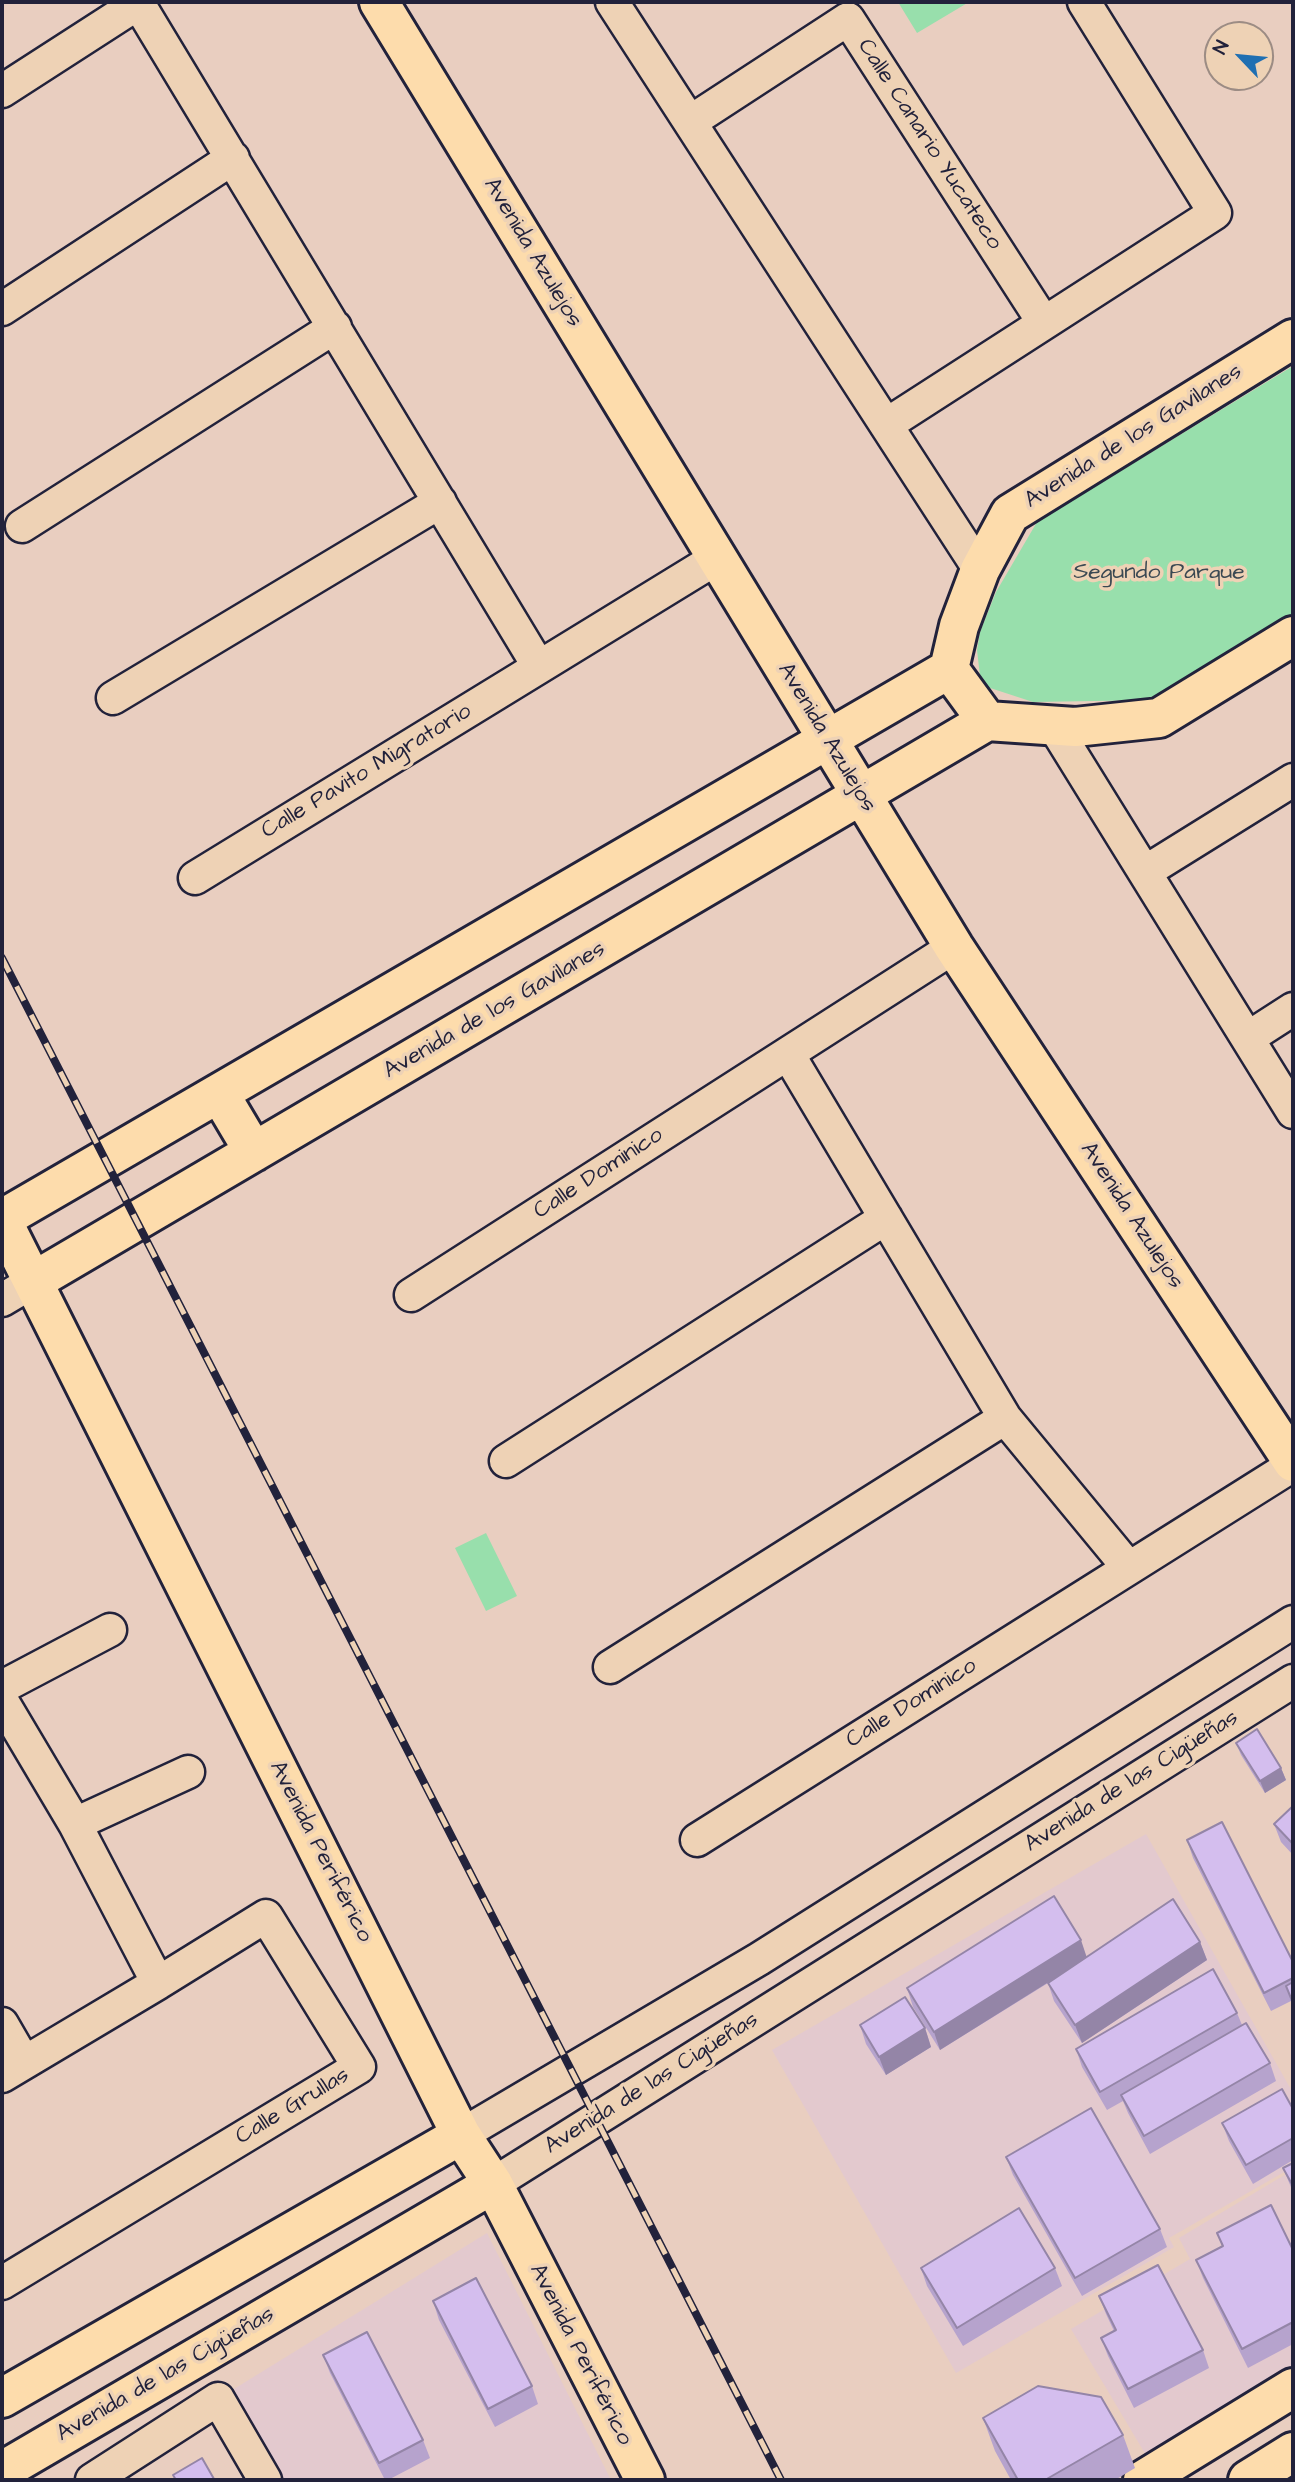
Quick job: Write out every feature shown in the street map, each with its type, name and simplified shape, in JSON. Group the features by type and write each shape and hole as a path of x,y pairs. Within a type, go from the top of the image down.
{"main road":[{"name":"Avenida Azulejos","path":"379,2 954,947 1293,1463"},
{"name":"Avenida de los Gavilanes","path":"949,669 959,626 980,570 1010,514 1293,339"},
{"path":"2,1219 949,669 987,721 1075,727 1159,718 1293,636"},
{"name":"Avenida de los Gavilanes","path":"34,1281 987,721"},
{"path":"219,1093 254,1152"},
{"name":"Avenida Periférico","path":"2,1219 461,2134 492,2184 645,2480"},
{"path":"2,2398 461,2134"},
{"name":"Avenida de las Cigüeñas","path":"2,2471 492,2184"},
{"path":"1143,2480 1293,2388"},
{"path":"1248,2480 1293,2452"}],"street":[{"path":"2,91 139,2 539,667"},
{"path":"612,2 980,570"},
{"path":"886,425 1214,213 1084,2"},
{"name":"Calle Canario Yucateco","path":"690,122 848,19 1044,323"},
{"path":"2,309 233,158"},
{"path":"22,526 335,327"},
{"path":"113,698 440,502"},
{"name":"Calle Pavito Migratorio","path":"195,878 717,558"},
{"path":"1055,726 1293,1112"},
{"path":"1144,872 1293,780"},
{"name":"Calle Dominico","path":"411,1295 954,947"},
{"path":"1248,1038 1293,1009"},
{"path":"788,1054 1005,1418 1128,1567"},
{"path":"506,1461 886,1219"},
{"name":"Avenida de los Gavilanes","path":"2,1300 34,1281"},
{"path":"610,1667 1005,1418"},
{"name":"Calle Dominico","path":"697,1840 1293,1463"},
{"path":"461,2134 759,1959 1293,1622"},
{"path":"2,1687 110,1630"},
{"name":"Avenida de las Cigüeñas","path":"492,2184 1293,1681"},
{"path":"2,1701 75,1824 158,1983"},
{"path":"75,1824 188,1772"},
{"name":"Calle Grullas","path":"2,2024 13,2069 266,1916 359,2067 2,2283"},
{"path":"92,2480 218,2399 265,2480"}],"shaded area":[{"path":"1146,1834 1293,2093 1293,2167 1169,2238 1174,2247 956,2373 772,2050"},
{"path":"1293,2170 1293,2376 1150,2462 1071,2329 1190,2259 1179,2238"},
{"path":"487,2233 611,2480 283,2480 234,2389"}],"green space":[{"path":"898,2 969,2 917,33"},
{"name":"Segundo Parque","path":"1293,366 1293,616 1157,700 1033,702 981,685 977,650 980,632 996,592 1037,522"},
{"path":"486,1533 517,1596 486,1611 455,1548"}],"building":[{"path":"1257,1729 1281,1768 1260,1781 1236,1743"},
{"path":"1293,1806 1293,1844 1274,1824"},
{"path":"1222,1822 1293,1962 1293,1978 1264,1993 1187,1840"},
{"path":"1054,1896 1081,1940 934,2032 907,1988"},
{"path":"1173,1899 1200,1942 1075,2025 1048,1983"},
{"path":"1213,1969 1237,2013 1100,2092 1076,2049"},
{"path":"1293,1982 1293,2003 1286,1986"},
{"path":"905,1997 925,2028 879,2057 860,2025"},
{"path":"1246,2023 1270,2063 1144,2136 1121,2095"},
{"path":"1282,2089 1293,2109 1293,2138 1246,2165 1222,2123"},
{"path":"1091,2108 1160,2229 1075,2278 1006,2157"},
{"path":"1293,2163 1293,2186 1283,2168"},
{"path":"1271,2205 1293,2250 1293,2322 1242,2349 1196,2260 1223,2246 1217,2233"},
{"path":"1019,2208 1055,2268 957,2328 921,2268"},
{"path":"1158,2265 1203,2350 1128,2389 1101,2338 1116,2330 1099,2296"},
{"path":"476,2278 532,2386 488,2409 433,2301"},
{"path":"367,2332 423,2440 379,2463 323,2355"},
{"path":"1038,2386 1101,2397 1123,2435 1045,2480 1018,2480 983,2418"},
{"path":"202,2458 214,2479 176,2480 173,2475"}],"railway":[{"path":"2,958 781,2480"}]}
